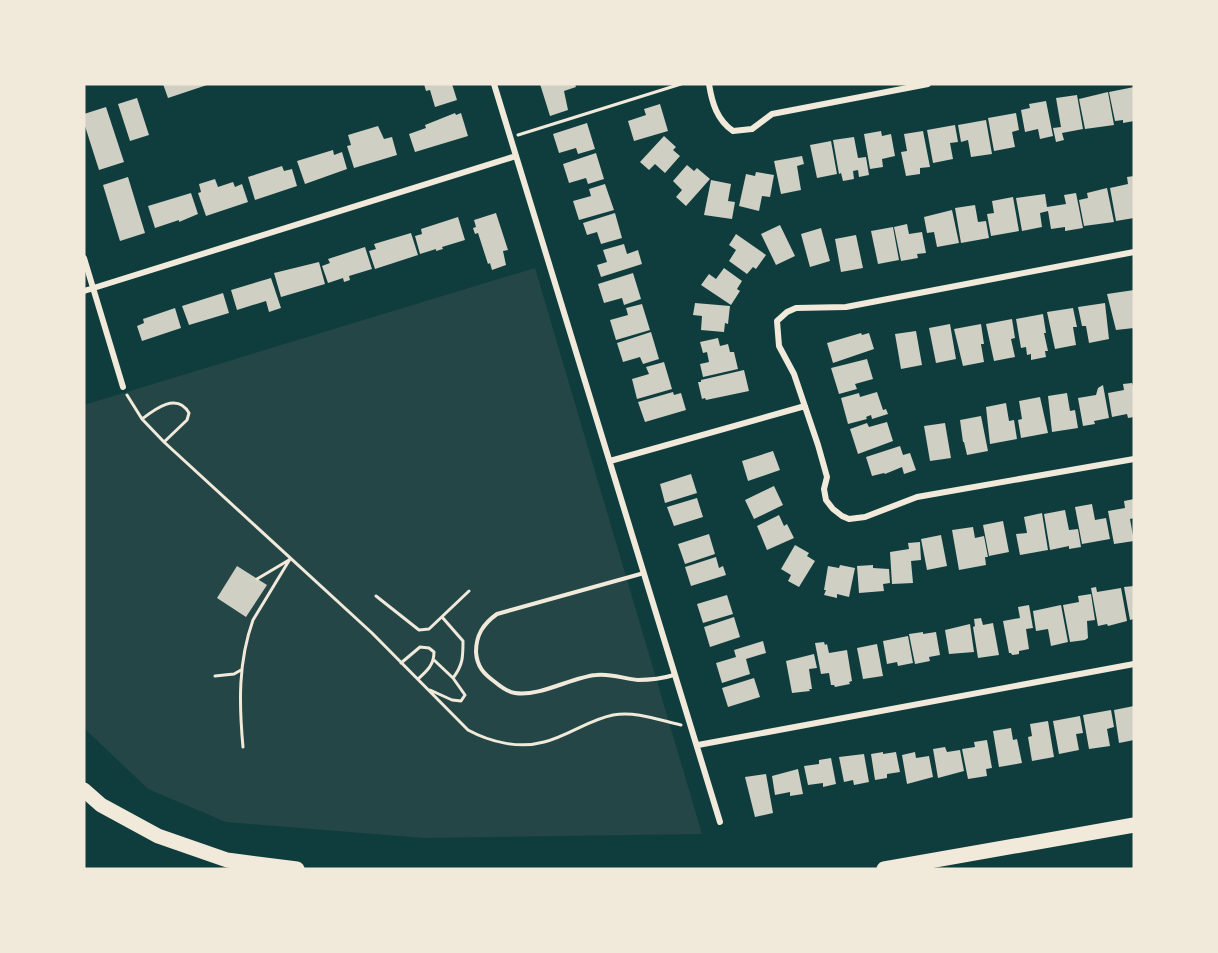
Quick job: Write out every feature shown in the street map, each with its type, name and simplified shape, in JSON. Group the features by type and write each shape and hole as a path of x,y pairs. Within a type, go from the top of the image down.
{"highway":[{"path":"84,790 101,805 158,836 227,860 297,869"},
{"path":"884,869 1134,825"}],"street":[{"path":"494,84 720,822"},
{"path":"709,84 711,99 720,117 733,131 740,131 752,129 772,114 928,84"},
{"path":"84,291 516,156"},
{"path":"1134,252 846,307 796,308 777,321 779,346 795,374 827,477 824,489 826,500 833,509 849,519 865,517 917,497 1134,459"},
{"path":"84,258 123,387"},
{"path":"610,461 805,406"},
{"path":"698,745 1134,664"}],"lane":[{"path":"645,573 497,614 478,634 476,643 480,669 506,690 517,693 535,691 595,675 639,680 675,674"}],"path":[{"path":"511,137 681,84"},
{"path":"123,387 132,406 164,442 372,633 468,730 505,743 522,745 544,742 595,720 614,715 641,715 692,728"},
{"path":"142,419 166,403 177,403 186,408 189,413 187,420 164,442"},
{"path":"257,579 291,559"},
{"path":"243,747 240,717 240,670 253,620 291,559"},
{"path":"376,596 419,630 429,629 469,591"},
{"path":"442,617 463,641 462,668 453,678"},
{"path":"401,663 420,647 429,648 434,652 434,660 418,680"},
{"path":"426,688 452,700 461,701 465,695 453,678 434,660"},
{"path":"215,676 234,674 240,670"}],"shaded area":[{"path":"535,268 702,834 423,838 226,822 148,789 84,728 84,405"}],"building":[{"path":"163,84 210,84 168,98"},
{"path":"424,84 452,84 457,100 435,107 430,90 426,91"},
{"path":"540,84 575,84 576,87 564,91 568,110 550,116"},
{"path":"1134,87 1134,121 1123,123 1123,120 1115,121 1109,92"},
{"path":"1108,92 1114,125 1085,129 1079,99"},
{"path":"1077,95 1083,129 1062,133 1064,140 1056,142 1053,128 1061,127 1056,98"},
{"path":"137,98 149,135 130,141 118,104"},
{"path":"1046,101 1053,136 1040,139 1038,129 1025,132 1021,110 1030,108 1029,104"},
{"path":"660,104 668,131 634,141 628,121 646,115 644,109"},
{"path":"106,107 124,162 99,170 84,123 84,114"},
{"path":"455,113 456,115 461,113 468,136 415,152 409,134"},
{"path":"1016,113 1019,130 1012,132 1015,147 994,151 988,118"},
{"path":"986,120 992,154 971,157 968,140 961,142 958,125"},
{"path":"587,123 595,149 578,154 576,148 559,153 553,134"},
{"path":"955,125 958,142 950,143 953,159 933,163 927,130"},
{"path":"378,126 384,139 392,137 397,155 354,168 347,146 351,145 348,135"},
{"path":"881,131 882,136 891,134 895,156 882,159 883,167 870,169 864,134"},
{"path":"923,131 930,167 920,168 920,174 906,176 901,152 907,151 904,134"},
{"path":"664,136 676,147 673,150 680,156 665,173 655,164 649,170 640,162"},
{"path":"854,137 858,158 866,157 869,175 859,177 858,170 853,171 854,179 843,181 841,173 839,174 833,140"},
{"path":"831,141 837,174 817,178 810,145"},
{"path":"333,150 334,155 342,152 347,169 305,184 297,161"},
{"path":"596,153 604,179 588,184 586,178 569,183 563,164"},
{"path":"802,156 804,164 797,166 801,190 781,194 774,161"},
{"path":"687,165 694,171 697,168 710,179 686,206 676,197 682,190 673,181"},
{"path":"282,166 284,171 292,169 297,186 255,200 248,177"},
{"path":"756,172 774,175 770,197 762,196 759,211 739,206 746,174 755,176"},
{"path":"1134,176 1134,218 1116,221 1110,188 1128,184 1127,177"},
{"path":"128,177 145,233 120,241 103,185"},
{"path":"215,179 218,187 233,182 235,187 242,184 248,202 206,216 198,193 201,192 199,184"},
{"path":"711,180 731,184 728,201 735,202 732,219 704,215"},
{"path":"605,184 614,210 579,220 573,201 591,196 589,189"},
{"path":"1107,188 1114,222 1084,226 1079,200 1088,198 1087,193"},
{"path":"191,193 198,214 155,228 148,206"},
{"path":"1076,193 1083,228 1065,231 1065,227 1051,229 1048,211 1040,213 1042,227 1022,231 1016,198 1045,194 1047,207 1066,204 1064,195"},
{"path":"1013,197 1019,231 991,236 987,214 994,213 992,201"},
{"path":"975,205 978,222 986,221 989,238 961,243 955,208"},
{"path":"952,210 959,243 937,247 934,232 927,233 924,217"},
{"path":"496,213 508,250 503,251 506,265 492,270 478,233 475,234 473,228 476,227 474,220"},
{"path":"615,213 622,238 601,244 597,232 587,235 583,223"},
{"path":"458,217 465,240 442,247 443,249 420,254 415,236 422,234 421,229"},
{"path":"907,224 909,234 922,232 926,253 917,254 918,258 901,261 894,227"},
{"path":"780,225 795,256 776,265 761,234"},
{"path":"893,227 899,260 878,264 871,231"},
{"path":"821,228 830,261 810,267 801,234"},
{"path":"411,233 418,255 375,269 369,251 376,249 374,244"},
{"path":"736,234 766,255 756,269 753,267 747,274 729,261 736,250 729,245"},
{"path":"856,235 863,268 841,272 835,239"},
{"path":"624,244 627,254 638,250 642,264 601,277 597,265 607,262 603,250"},
{"path":"365,247 372,269 349,276 350,280 344,282 343,278 328,283 322,266 330,263 328,259"},
{"path":"319,262 325,284 281,297 274,273"},
{"path":"724,268 742,281 737,289 740,291 731,305 701,285 709,274 716,279"},
{"path":"633,273 641,299 624,305 622,298 604,303 598,284"},
{"path":"271,278 281,308 269,312 266,301 237,310 231,290"},
{"path":"1134,290 1134,328 1116,330 1107,294"},
{"path":"223,293 229,313 189,325 182,306"},
{"path":"695,303 730,306 728,324 725,323 724,332 701,330 702,316 693,315"},
{"path":"1105,303 1109,339 1089,343 1086,326 1082,326 1078,307"},
{"path":"642,304 650,330 616,340 610,320 628,315 626,308"},
{"path":"175,308 181,328 142,341 137,326 144,323 143,319"},
{"path":"1073,308 1077,327 1073,327 1076,345 1055,349 1047,312"},
{"path":"1043,314 1048,351 1045,351 1046,357 1031,360 1031,354 1027,355 1026,347 1021,348 1016,319"},
{"path":"1012,319 1015,338 1011,339 1015,357 994,361 986,324"},
{"path":"950,324 956,359 936,363 929,328"},
{"path":"981,324 984,362 963,366 954,329"},
{"path":"916,331 922,365 901,369 895,334"},
{"path":"651,332 659,359 643,364 640,357 623,362 617,343"},
{"path":"861,333 862,335 869,333 874,349 833,363 827,343"},
{"path":"718,338 720,346 728,344 730,352 734,352 738,369 703,377 700,364 709,362 707,352 703,353 700,342"},
{"path":"867,359 873,379 855,384 857,389 839,394 831,368"},
{"path":"664,362 672,389 637,399 632,379 649,374 646,367"},
{"path":"744,370 749,391 702,399 698,382"},
{"path":"1132,383 1134,417 1128,418 1127,414 1112,417 1108,393 1124,390 1123,384"},
{"path":"1103,385 1109,418 1083,426 1078,398 1096,395 1098,388"},
{"path":"673,392 674,395 681,393 686,410 645,422 638,402"},
{"path":"877,392 883,410 886,409 888,414 872,419 871,415 866,417 867,419 848,424 841,398 859,393 860,397"},
{"path":"1067,393 1070,411 1075,410 1078,428 1052,432 1048,396"},
{"path":"1040,397 1048,433 1021,438 1018,420 1022,419 1019,401"},
{"path":"1006,403 1009,421 1014,420 1017,439 990,444 986,407"},
{"path":"981,416 988,451 967,455 960,420"},
{"path":"887,422 893,441 858,454 850,429 867,423 869,427"},
{"path":"945,423 951,458 930,461 924,426"},
{"path":"900,446 903,455 910,453 916,470 904,474 902,467 885,474 872,476 866,457"},
{"path":"773,451 780,470 748,481 742,461"},
{"path":"691,474 697,493 665,503 660,484"},
{"path":"774,486 783,505 754,519 745,500"},
{"path":"697,498 703,517 674,526 667,507"},
{"path":"1134,499 1134,518 1130,519 1134,541 1114,544 1108,511 1125,508 1124,501"},
{"path":"1092,504 1095,520 1106,518 1110,539 1082,544 1075,507"},
{"path":"1065,510 1069,530 1078,529 1081,547 1069,549 1069,546 1050,550 1044,514"},
{"path":"1042,513 1048,550 1020,555 1016,534 1027,533 1024,517"},
{"path":"779,515 784,526 787,524 794,538 767,550 757,526"},
{"path":"1003,521 1009,552 989,556 983,525"},
{"path":"973,527 975,538 984,536 988,557 985,557 986,565 959,570 952,530"},
{"path":"709,534 715,554 685,564 678,544"},
{"path":"941,535 947,566 927,570 921,539"},
{"path":"920,542 921,560 911,561 913,583 892,584 890,552 909,549 908,543"},
{"path":"795,545 809,553 807,556 815,561 799,587 788,581 791,575 781,569"},
{"path":"716,557 719,568 723,566 726,575 691,586 685,567"},
{"path":"840,565 855,568 849,597 837,594 837,598 824,595 828,566 839,568"},
{"path":"873,565 873,568 889,569 890,583 883,584 884,591 859,593 857,566"},
{"path":"237,566 267,585 246,617 217,598"},
{"path":"1134,586 1134,619 1130,620 1124,587"},
{"path":"1096,587 1097,592 1121,588 1127,621 1098,626 1091,588"},
{"path":"1091,594 1095,620 1087,621 1088,638 1070,642 1063,605 1079,602 1078,596"},
{"path":"727,595 733,614 703,623 697,604"},
{"path":"1029,605 1033,628 1026,629 1029,649 1012,655 1009,653 1003,621 1020,618 1018,607"},
{"path":"1061,605 1068,642 1051,646 1048,629 1036,631 1033,611"},
{"path":"734,617 740,637 710,647 704,627"},
{"path":"981,618 983,625 993,623 999,655 978,658 973,627 975,626 974,619"},
{"path":"970,624 974,652 949,654 945,630"},
{"path":"923,632 923,634 936,632 940,655 929,657 930,661 915,664 909,634"},
{"path":"908,636 913,663 898,666 897,662 887,664 883,641"},
{"path":"763,641 766,653 746,659 750,674 722,683 716,663 736,657 734,650"},
{"path":"824,642 825,645 827,644 829,653 847,650 852,681 849,682 850,684 835,687 831,685 829,673 821,674 815,643"},
{"path":"877,644 883,676 863,679 857,648"},
{"path":"814,654 817,668 809,669 812,689 792,693 786,661"},
{"path":"754,678 760,697 728,707 722,688"},
{"path":"1134,706 1134,740 1119,743 1114,710"},
{"path":"1111,710 1114,727 1107,729 1110,746 1089,749 1083,715"},
{"path":"1080,716 1083,733 1076,734 1079,750 1059,754 1053,721"},
{"path":"1048,721 1054,757 1032,761 1028,737 1032,736 1030,724"},
{"path":"1011,728 1013,740 1017,739 1022,763 999,767 993,731"},
{"path":"987,740 992,768 986,769 987,776 968,779 962,749 975,747 974,742"},
{"path":"945,747 947,752 960,750 964,771 938,778 933,749"},
{"path":"883,752 883,754 896,752 900,772 887,774 887,778 875,780 871,754"},
{"path":"915,752 916,758 929,756 933,777 907,784 902,755"},
{"path":"864,754 869,782 854,785 853,780 844,782 839,757"},
{"path":"831,758 836,784 823,787 823,783 808,785 804,766 819,764 819,760"},
{"path":"798,769 803,794 790,796 790,792 775,795 772,776"},
{"path":"766,774 773,813 755,817 745,777"}]}
